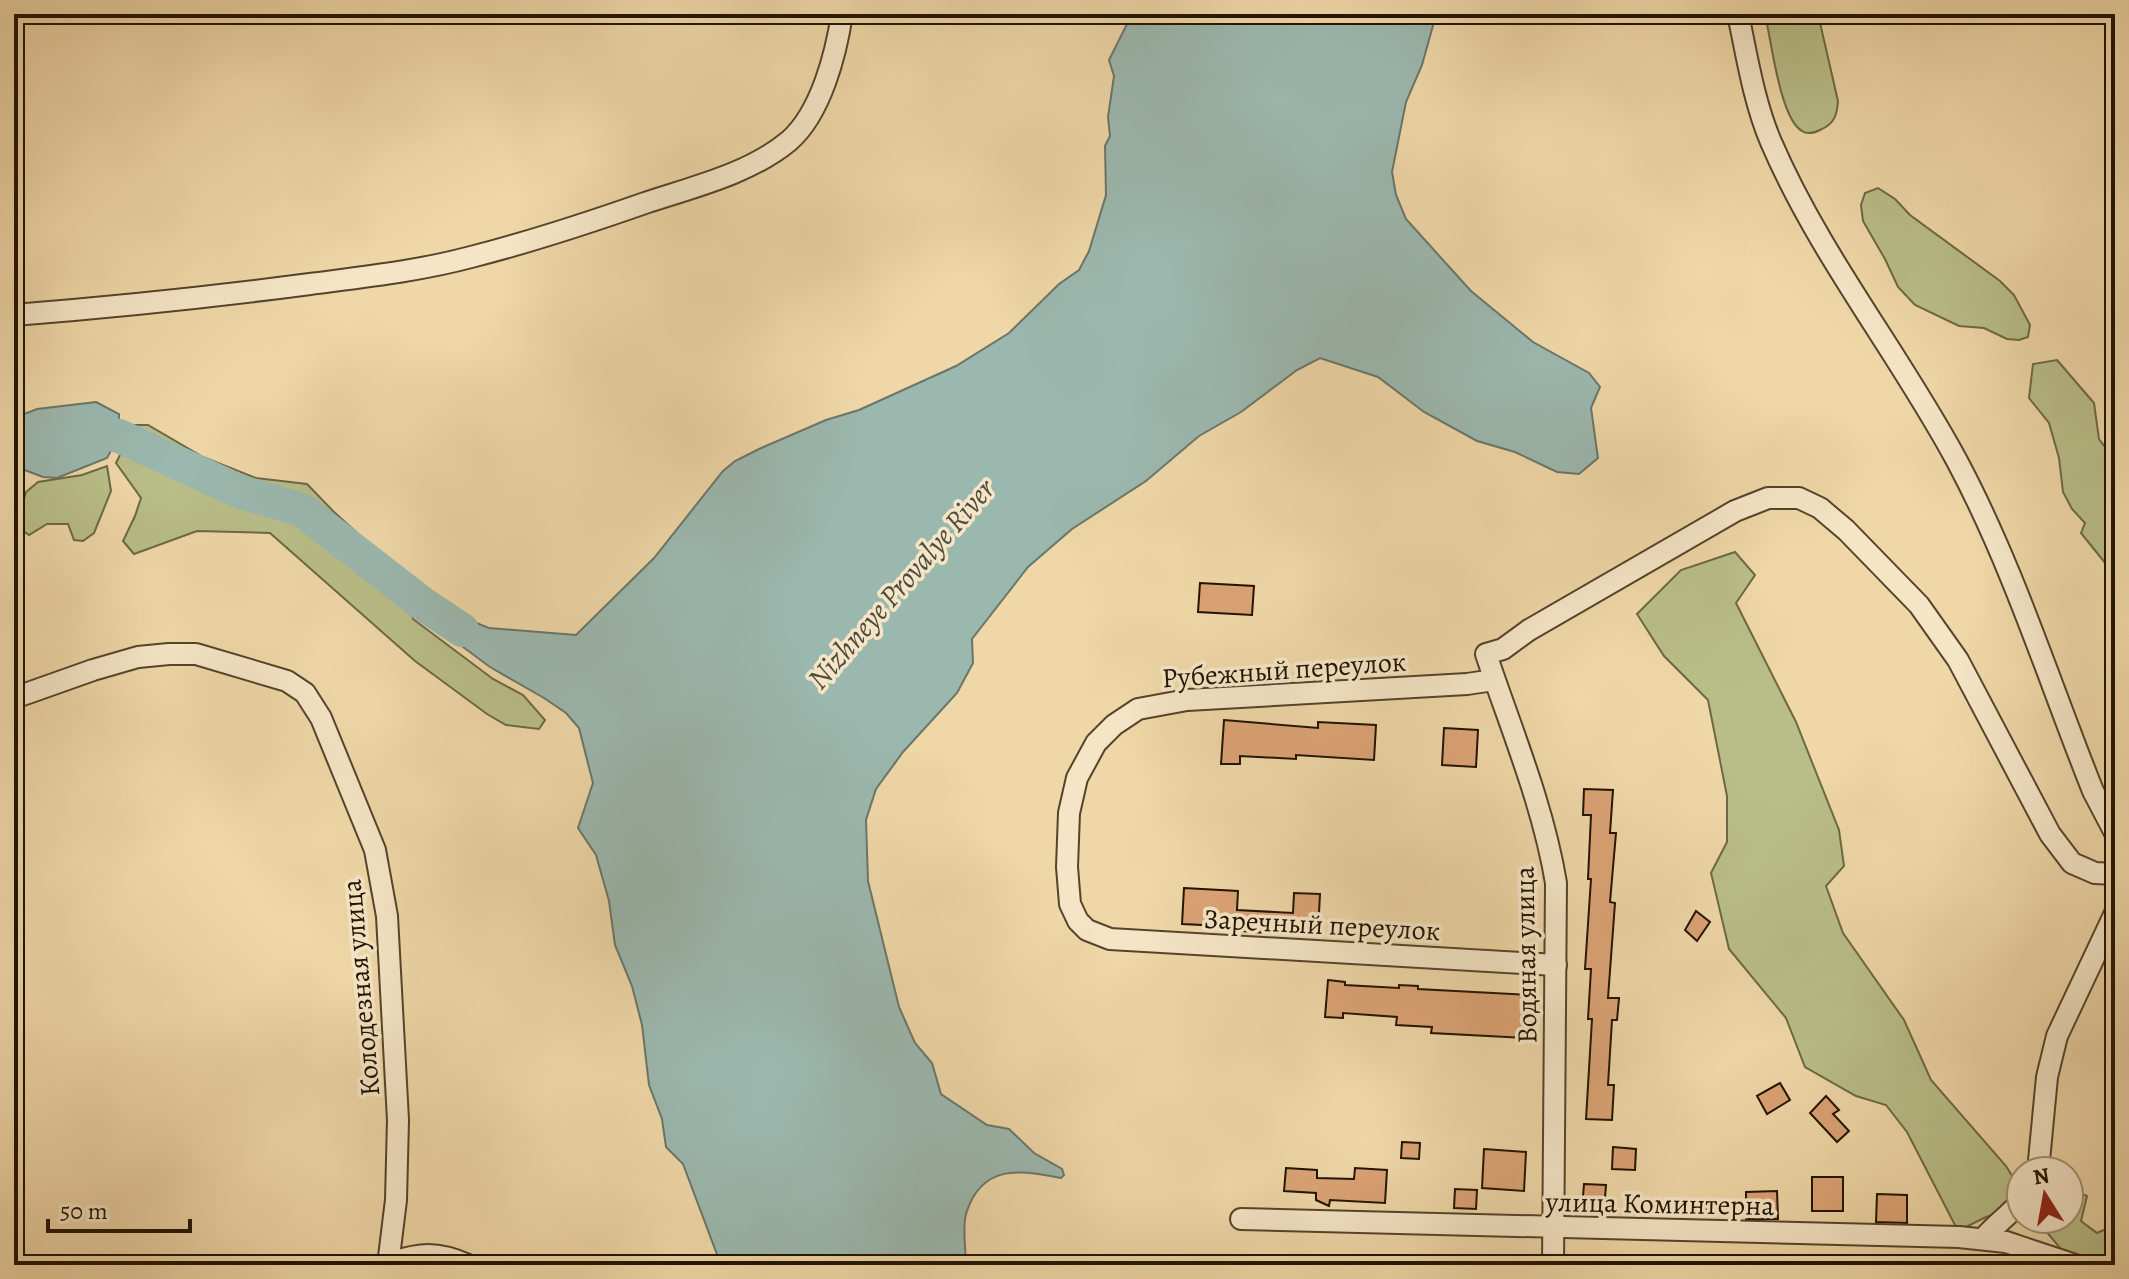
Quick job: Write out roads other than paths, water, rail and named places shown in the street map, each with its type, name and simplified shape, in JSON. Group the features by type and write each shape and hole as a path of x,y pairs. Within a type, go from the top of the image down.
{"street":[{"path":"14,315 177,301 379,274 469,258 573,228 714,180 757,162 790,139 810,113 827,78 842,14"},
{"path":"1738,14 1757,101 1772,143 1842,277 1927,408 1986,519 2093,791 2115,833"},
{"name":"Водяная улица","path":"1553,1265 1556,883 1550,848 1486,654 1503,649 1529,630 1735,511 1768,498 1799,498 1820,508 1846,530 1919,605 1958,660 2050,834 2072,863 2095,873 2115,874"},
{"name":"Колодезная улица","path":"14,698 138,657 169,654 196,654 260,672 287,681 305,693 321,718 375,850 383,884 398,1120 396,1200 388,1264"},
{"name":"Рубежный переулок","path":"1087,930 1078,921 1070,904 1067,867 1069,813 1077,778 1096,743 1114,725 1138,709 1187,700 1494,680"},
{"path":"2040,1155 2047,1077 2057,1036 2115,913"},
{"name":"Заречный переулок","path":"1087,930 1110,939 1556,965"},
{"path":"1983,1239 2005,1217"},
{"name":"улица Коминтерна","path":"1241,1219 1983,1239 2006,1242 2075,1265"},
{"path":"388,1264 415,1254 432,1254 468,1265"}],"water":[{"name":"Nizhneye Provalye River","path":"1132,14 1443,14 1434,22 1422,65 1406,102 1392,172 1396,195 1406,219 1471,291 1533,342 1589,373 1600,387 1591,408 1598,458 1579,474 1557,472 1515,452 1477,441 1424,412 1378,377 1320,358 1297,370 1241,412 1199,436 1146,481 1072,529 1028,567 972,639 973,663 957,693 903,752 876,789 866,820 868,881 899,1007 915,1043 932,1063 941,1094 987,1125 1009,1129 1034,1153 1062,1169 1064,1175 1061,1178 1017,1172 992,1178 982,1186 966,1214 966,1265 721,1265 683,1164 666,1147 662,1119 649,1085 642,1025 632,986 615,945 609,901 596,855 578,828 593,783 579,728 566,713 490,667 424,618 423,604 436,600 464,618 489,628 576,635 654,558 723,471 735,461 956,366 1009,333 1059,284 1079,270 1089,251 1106,195 1105,146 1110,136 1108,117 1114,76 1109,60"},
{"path":"96,402 119,414 119,436 107,458 57,478 43,477 14,466 14,418 37,409"}],"waterway":[{"path":"14,432 79,428 119,436 241,492 302,510 423,604 462,630"}]}
